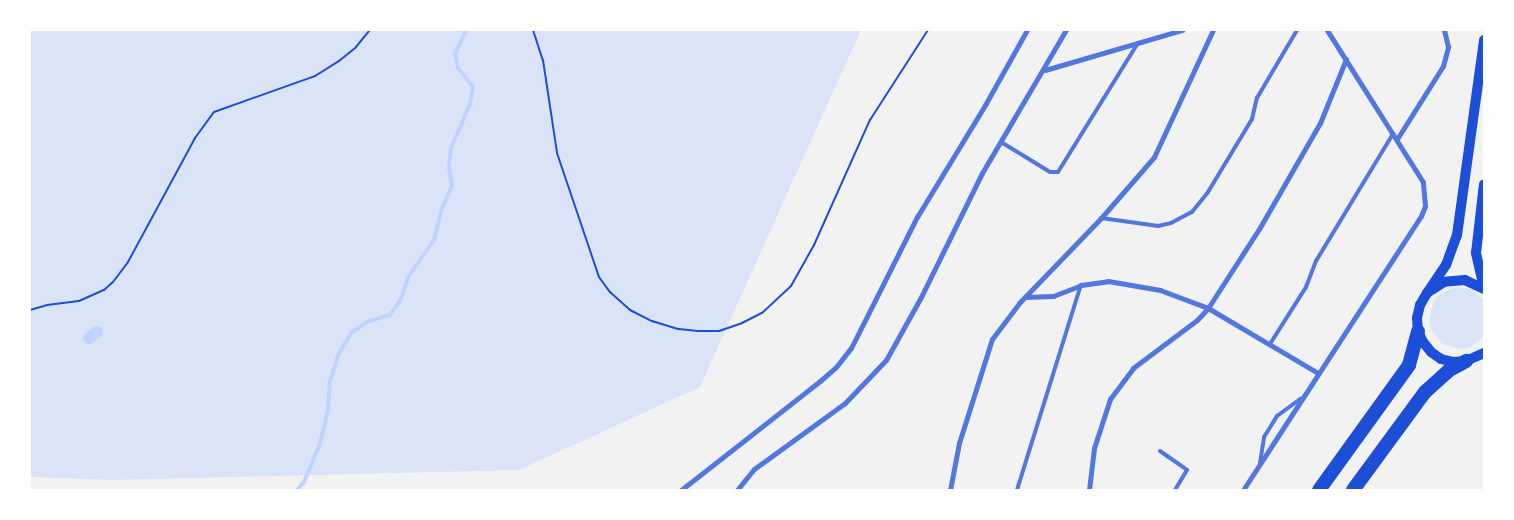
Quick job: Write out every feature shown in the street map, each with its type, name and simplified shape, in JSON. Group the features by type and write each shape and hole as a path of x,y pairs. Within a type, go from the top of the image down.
{"highway":[{"path":"1319,490 1409,365 1418,331"},
{"path":"1353,490 1426,392 1448,371 1466,361"}],"main road":[{"path":"1484,40 1457,235 1446,265 1420,305 1416,318 1422,342 1441,359 1454,362 1466,361 1484,352"},
{"path":"1484,184 1476,245 1478,270 1484,288"},
{"path":"1427,293 1439,284 1454,280 1465,280 1484,288"}],"street":[{"path":"681,490 820,381 836,367 851,348 862,330 917,217 985,105 1027,30"},
{"path":"738,490 754,469 845,403 886,360 921,297 982,173 1045,70 1066,30"},
{"path":"1045,70 1182,30"},
{"path":"949,489 959,443 992,339 1025,297 1101,218 1154,157 1213,30"},
{"path":"1243,490 1421,216 1425,206 1423,182 1327,30"},
{"path":"1395,136 1444,66 1448,47 1444,30"},
{"path":"1089,490 1090,468 1098,432 1110,399 1133,368 1197,320 1208,308 1259,229 1320,123 1346,59"},
{"path":"1025,297 1053,296 1081,284 1108,281 1133,284 1166,292 1208,308 1318,373"}],"lane":[{"path":"1101,218 1158,226 1171,223 1192,212 1208,192 1252,119 1257,98 1297,30"},
{"path":"1001,142 1050,172 1058,172 1138,43"},
{"path":"1270,344 1306,287 1316,261 1395,136"},
{"path":"1017,490 1081,284"},
{"path":"1260,463 1264,437 1277,416 1302,398"},
{"path":"1160,451 1187,470 1175,490"}],"path":[{"path":"30,310 47,305 79,301 104,290 113,282 128,262 196,138 214,112 315,76 339,61 356,47 370,30"},
{"path":"532,30 543,60 557,153 599,277 610,292 630,310 652,321 679,329 698,331 719,331 742,323 762,313 790,286 814,246 870,120 902,67 928,30"}],"shaded area":[{"path":"30,30 861,30 700,387 519,470 112,480 30,477"},
{"path":"1460,287 1471,289 1484,300 1484,337 1470,347 1461,349 1442,344 1431,329 1429,320 1434,301 1440,294"}],"waterway":[{"path":"297,490 304,482 320,444 328,408 330,382 338,355 352,332 369,321 390,315 401,299 408,277 434,240 442,209 452,186 449,167 451,148 470,104 473,87 458,68 455,53 466,30"},
{"path":"89,338 97,332"}]}
